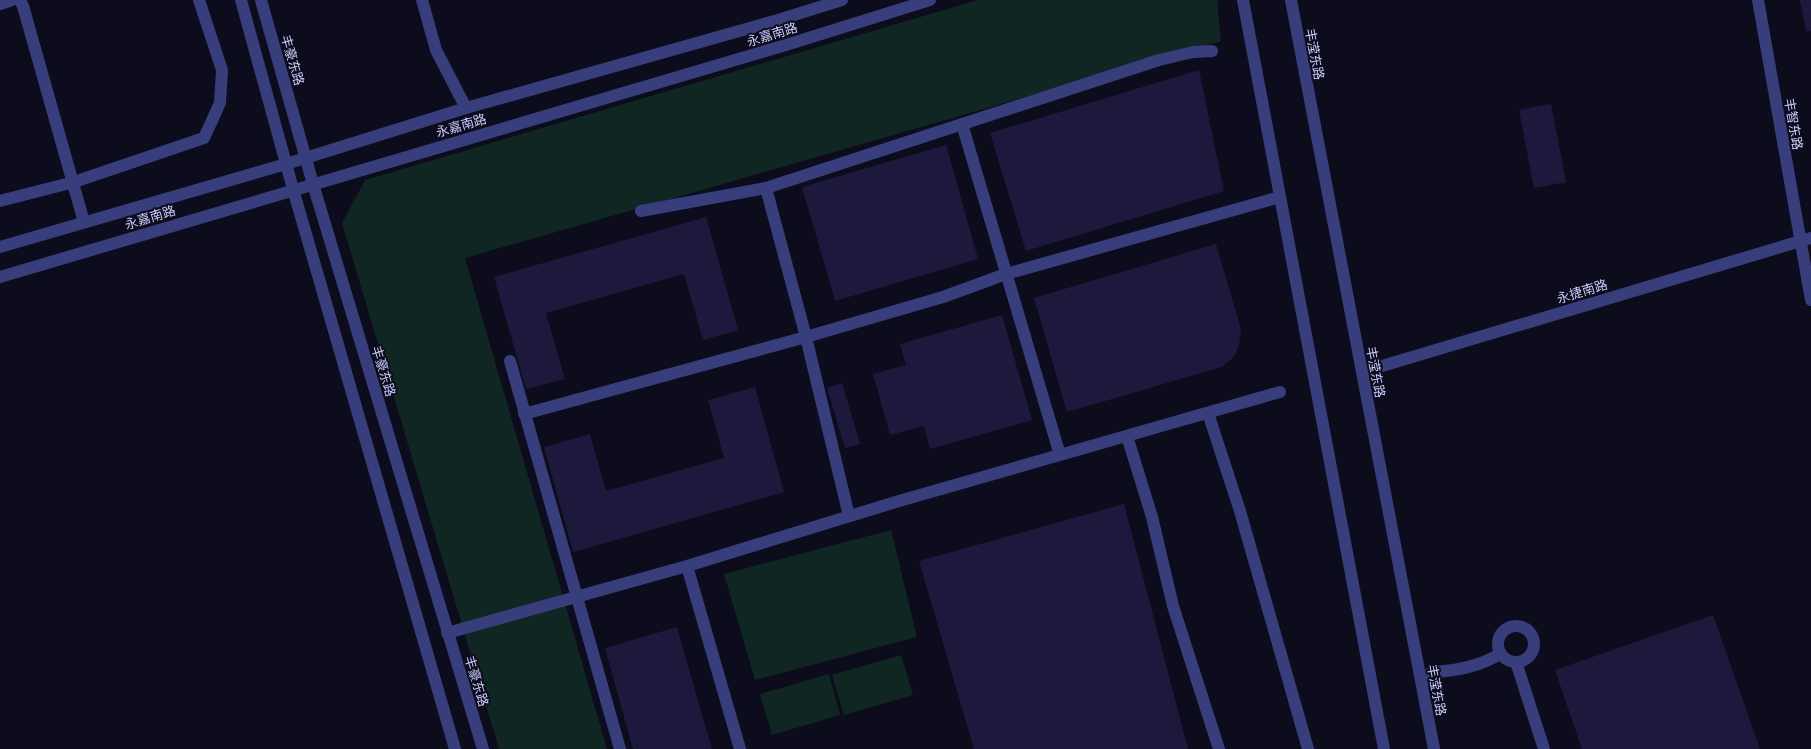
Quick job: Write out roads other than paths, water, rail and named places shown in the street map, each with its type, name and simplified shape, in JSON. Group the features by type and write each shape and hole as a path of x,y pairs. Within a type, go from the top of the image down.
{"street":[{"path":"0,4 12,0"},
{"path":"20,0 24,6 84,222"},
{"path":"0,201 74,182 204,138 220,103 222,70 199,0"},
{"path":"241,0 293,189 455,749"},
{"name":"丰豪东路","path":"261,0 313,184 482,749"},
{"path":"422,0 436,50 466,108"},
{"name":"永嘉南路","path":"0,247 286,164 466,108 770,22 842,0"},
{"name":"永嘉南路","path":"0,277 293,189 779,47 930,0"},
{"path":"1243,0 1384,749"},
{"name":"丰滢东路","path":"1291,0 1434,749"},
{"name":"丰智东路","path":"1758,0 1806,239 1811,300"},
{"path":"641,211 766,188 1159,60 1193,52 1212,51"},
{"path":"962,124 1060,455"},
{"path":"766,188 806,337 849,516"},
{"path":"524,414 806,337 943,297 1006,274 1280,197"},
{"name":"永捷南路","path":"1362,372 1806,239"},
{"path":"510,361 524,414 578,595 576,597 620,749"},
{"path":"447,633 687,566 849,516 1280,392"},
{"path":"1208,413 1240,511 1308,749"},
{"path":"1127,436 1152,517 1174,606 1219,749"},
{"path":"687,566 740,749"},
{"path":"1511,626 1522,627 1532,635 1534,647 1528,658 1516,662 1510,661 1500,654 1498,643 1502,632 1511,626"},
{"path":"1422,685 1432,672 1450,672 1486,662 1500,654"},
{"path":"1516,662 1544,749"}]}
